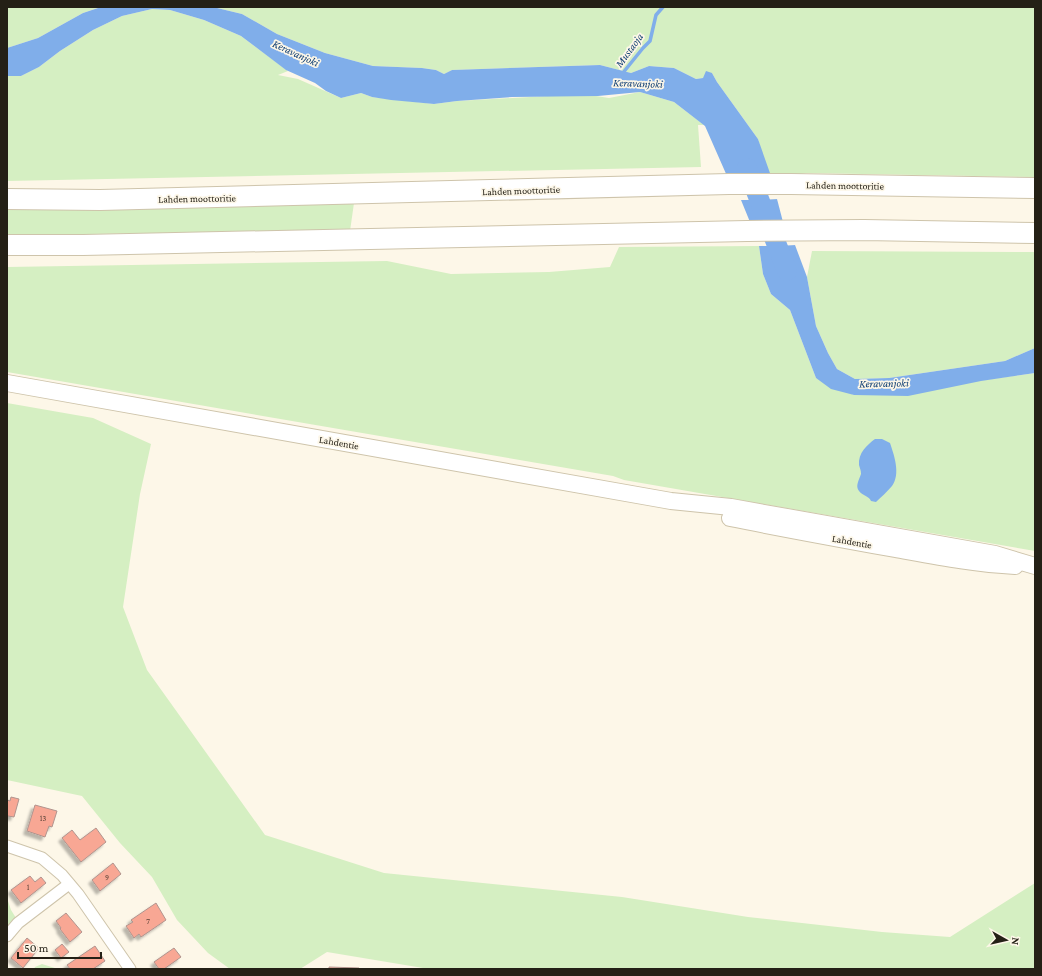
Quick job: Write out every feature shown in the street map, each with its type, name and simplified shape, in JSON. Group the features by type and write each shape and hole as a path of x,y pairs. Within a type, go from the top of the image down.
{"highway":[{"name":"Lahden moottoritie","path":"7,199 100,200 729,184 1035,188"},
{"path":"7,245 83,245 803,230 1035,233"}],"main road":[{"name":"Lahdentie","path":"7,383 671,501 728,517 996,554 1035,566"}],"street":[{"path":"7,846 42,858 62,875 130,969"},
{"path":"7,936 18,923 69,884"}],"green space":[{"path":"7,7 101,7 83,13 38,38 7,48"},
{"path":"213,7 1035,7 1035,177 806,173 790,176 768,176 758,139 712,73 703,78 696,79 674,68 649,66 631,73 600,65 452,70 444,74 436,70 422,68 373,66 325,53 277,34 242,14"},
{"path":"152,9 170,10 204,20 241,36 288,71 278,75 298,79 341,98 361,93 372,97 434,104 457,101 583,94 609,98 640,92 674,102 704,125 698,125 701,167 7,181 7,76 21,76 39,67 60,51 93,30 122,16"},
{"path":"354,203 350,231 7,235 7,207"},
{"path":"759,246 763,274 771,294 790,310 816,378 854,395 876,395 1035,373 1035,551 624,480 613,476 7,372 7,267 387,261 451,274 549,272 610,267 619,247"},
{"path":"812,251 1035,252 1035,348 1005,361 889,378 855,379 837,369 816,326 807,277"},
{"path":"7,403 93,418 151,444 140,494 123,607 147,670 265,835 384,873 622,897 748,917 882,932 950,937 1035,883 1035,969 429,969 327,952 300,969 230,969 208,953 177,920 152,877 120,843 82,796 7,780"},
{"path":"7,898 11,910 16,918 7,927"},
{"path":"42,964 58,969 34,969"}],"water":[{"path":"101,7 213,7 242,14 277,34 325,53 373,66 422,68 436,70 444,74 452,70 600,65 631,73 649,66 674,68 696,79 703,78 706,71 712,73 758,139 771,176 727,176 705,126 674,102 640,92 598,96 512,97 434,104 391,100 372,97 361,93 341,98 326,91 315,83 286,70 241,36 204,20 170,10 152,9 122,16 93,30 60,51 39,67 21,76 7,76 7,48 38,38 83,13"},
{"path":"777,199 783,222 750,222 741,200"},
{"path":"795,245 807,277 816,326 828,353 837,369 855,379 889,378 1005,361 1035,348 1035,373 981,381 908,396 854,395 831,389 816,378 790,310 771,294 763,274 759,246"},
{"path":"875,439 882,439 890,443 896,464 895,481 876,502 871,501 861,493 857,487 861,474 859,465 860,457 866,447"}],"pier":[{"path":"777,197 779,199 739,200 741,198"},
{"path":"795,243 797,245 757,246 759,244"}],"building":[{"path":"11,797 19,799 14,817 8,816 7,818 7,800 10,801"},
{"path":"35,805 57,811 52,827 49,826 45,837 27,831"},
{"path":"96,828 106,842 81,862 62,838 72,830 80,840"},
{"path":"113,863 121,874 100,891 92,880"},
{"path":"30,876 35,882 41,877 46,883 21,903 11,890"},
{"path":"156,903 166,920 141,937 139,934 134,938 126,926 133,922 131,920"},
{"path":"66,913 82,932 70,942 56,921"},
{"path":"27,938 39,948 23,968 11,958"},
{"path":"62,944 69,952 61,958 55,950"},
{"path":"95,946 105,961 93,969 70,969 67,965"},
{"path":"174,948 181,957 164,969 159,969 154,962"},
{"path":"329,967 359,968 359,969 329,969"}],"waterway":[{"name":"Mustaoja","path":"622,74 650,41 656,15 663,7"},
{"name":"Keravanjoki","path":"747,168 787,271"}]}
